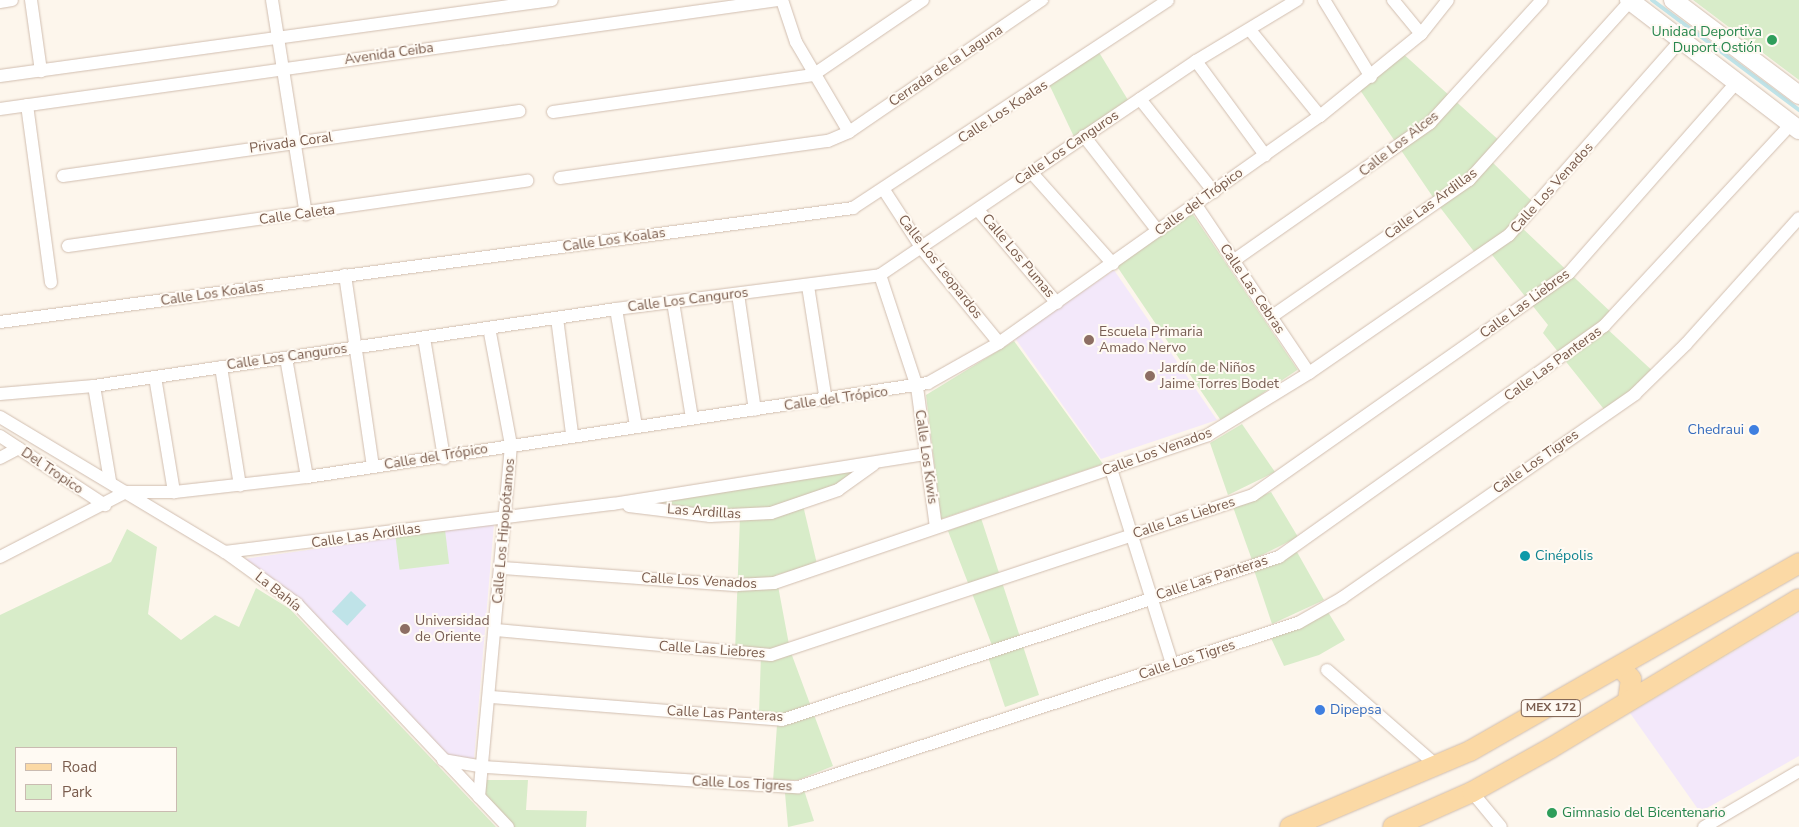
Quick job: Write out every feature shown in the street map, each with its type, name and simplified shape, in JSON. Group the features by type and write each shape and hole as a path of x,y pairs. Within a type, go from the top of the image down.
{"main road":[{"path":"1630,0 1795,127"},
{"path":"1674,0 1799,95"},
{"name":"MEX 172","path":"1290,827 1438,767 1620,667 1799,563"},
{"name":"MEX 172","path":"1393,827 1472,792 1799,599"},
{"path":"1620,667 1632,679 1628,701"}],"street":[{"path":"0,2 12,0"},
{"path":"31,0 41,71"},
{"path":"272,0 306,214"},
{"path":"0,76 278,41 552,0"},
{"path":"780,0 813,75 849,132"},
{"name":"Avenida Ceiba","path":"0,109 780,0"},
{"path":"553,112 813,75 923,0"},
{"name":"Cerrada de la Laguna","path":"560,178 828,141 849,132 1042,0"},
{"name":"Calle Los Koalas","path":"0,322 853,208 884,190 1168,0"},
{"name":"Calle Los Canguros","path":"0,394 94,386 616,309 808,286 880,275 923,250 1084,136 1196,61 1297,0"},
{"path":"1324,0 1371,77"},
{"path":"1393,0 1421,34"},
{"name":"Calle del Trópico","path":"126,492 174,492 307,477 444,458 572,434 826,401 917,387 1000,343 1196,206 1320,116 1371,77 1421,34 1448,0"},
{"name":"Calle Los Alces","path":"1233,261 1430,123 1542,0"},
{"name":"Calle Las Ardillas","path":"1271,317 1469,180 1630,0"},
{"path":"1250,30 1320,116"},
{"name":"Calle Los Venados","path":"503,568 759,585 1111,469 1208,435 1309,373 1519,226 1681,40"},
{"path":"1196,61 1265,155"},
{"name":"Calle Las Liebres","path":"496,630 765,656 1253,495 1549,290 1569,273 1736,83"},
{"path":"1140,99 1214,192"},
{"path":"27,105 51,282"},
{"name":"Privada Coral","path":"63,176 519,112"},
{"name":"Calle Las Panteras","path":"491,697 782,720 1152,598 1293,549 1586,341 1615,316 1795,127"},
{"path":"1084,136 1158,231"},
{"path":"1032,172 1113,264"},
{"name":"Calle Caleta","path":"68,246 306,214 527,181"},
{"name":"Calle Los Leopardos","path":"884,190 923,250 1000,343"},
{"name":"Calle Las Cebras","path":"1196,206 1309,373"},
{"name":"Calle Los Pumas","path":"978,210 1057,303"},
{"name":"Calle Los Tigres","path":"443,760 485,767 798,787 1172,664 1325,610 1635,394 1686,344 1799,218"},
{"path":"345,275 373,467"},
{"name":"Calle Los Kiwis","path":"880,275 917,387 936,527"},
{"path":"808,286 826,401"},
{"path":"738,294 756,410"},
{"path":"673,302 692,418"},
{"path":"616,309 636,426"},
{"path":"557,318 572,434"},
{"name":"Calle Los Hipopótamos","path":"479,797 485,767 512,445 489,328"},
{"path":"424,338 444,458"},
{"path":"286,358 307,477"},
{"path":"220,366 240,485"},
{"path":"155,377 174,492"},
{"path":"94,386 110,481"},
{"name":"La Bahía","path":"0,417 110,481 225,552 297,604 508,827"},
{"name":"Del Tropico","path":"0,436 105,505"},
{"path":"0,458 19,448"},
{"name":"Las Ardillas","path":"506,517 613,504 874,464 925,454"},
{"name":"Las Ardillas","path":"613,504 710,516 771,513 838,490 874,464"},
{"path":"1111,469 1172,664"},
{"path":"0,557 105,505 126,492"},
{"name":"Calle Las Ardillas","path":"225,552 506,517"},
{"path":"1327,670 1438,767"},
{"path":"1704,827 1799,771"},
{"path":"1472,792 1501,827"}],"shaded area":[{"path":"1114,270 1217,420 1101,459 1015,338"},
{"name":"Universidad de Oriente","path":"494,524 474,759 446,757 244,559"},
{"path":"1799,613 1799,756 1700,812 1630,713"}],"green space":[{"name":"Unidad Deportiva Duport Ostión","path":"1693,0 1799,0 1799,80"},
{"path":"1097,49 1131,105 1076,141 1048,82"},
{"path":"1400,51 1502,143 1489,159 1538,207 1520,226 1615,316 1604,326 1657,375 1607,413 1543,333 1548,325 1489,251 1479,258 1439,206 1358,87"},
{"path":"1192,213 1298,370 1221,421 1116,264"},
{"path":"1014,341 1103,464 941,519 926,395"},
{"path":"1242,424 1275,472 1228,495 1210,443"},
{"path":"860,469 851,480 802,501 817,564 776,575 790,650 833,766 798,780 773,781 777,725 759,714 761,654 735,652 740,517 654,501"},
{"path":"1271,492 1298,537 1252,560 1233,507"},
{"path":"981,518 1039,695 1005,707 986,651 993,648 948,531"},
{"path":"127,529 157,547 148,614 181,640 215,615 239,627 256,588 290,609 496,827 0,827 0,615 111,562"},
{"path":"445,530 449,564 400,570 395,536"},
{"path":"1297,552 1324,600 1272,624 1254,570"},
{"path":"1328,612 1345,640 1319,655 1284,666 1270,636"},
{"path":"486,780 528,780 526,810 587,811 586,827 511,827 483,799"},
{"path":"804,790 814,821 788,827 785,793"}],"water":[{"path":"351,591 366,605 347,626 332,611"}],"waterway":[{"path":"1652,0 1799,110"}],"place":[{"name":"Unidad Deportiva Duport Ostión","path":"1772,40"},
{"name":"Escuela Primaria Amado Nervo","path":"1089,340"},
{"name":"Jardín de Niños Jaime Torres Bodet","path":"1150,376"},
{"name":"Chedraui","path":"1754,430"},
{"name":"Cinépolis","path":"1525,556"},
{"name":"Universidad de Oriente","path":"405,629"},
{"name":"Dipepsa","path":"1320,710"},
{"name":"Gimnasio del Bicentenario","path":"1552,813"}]}
